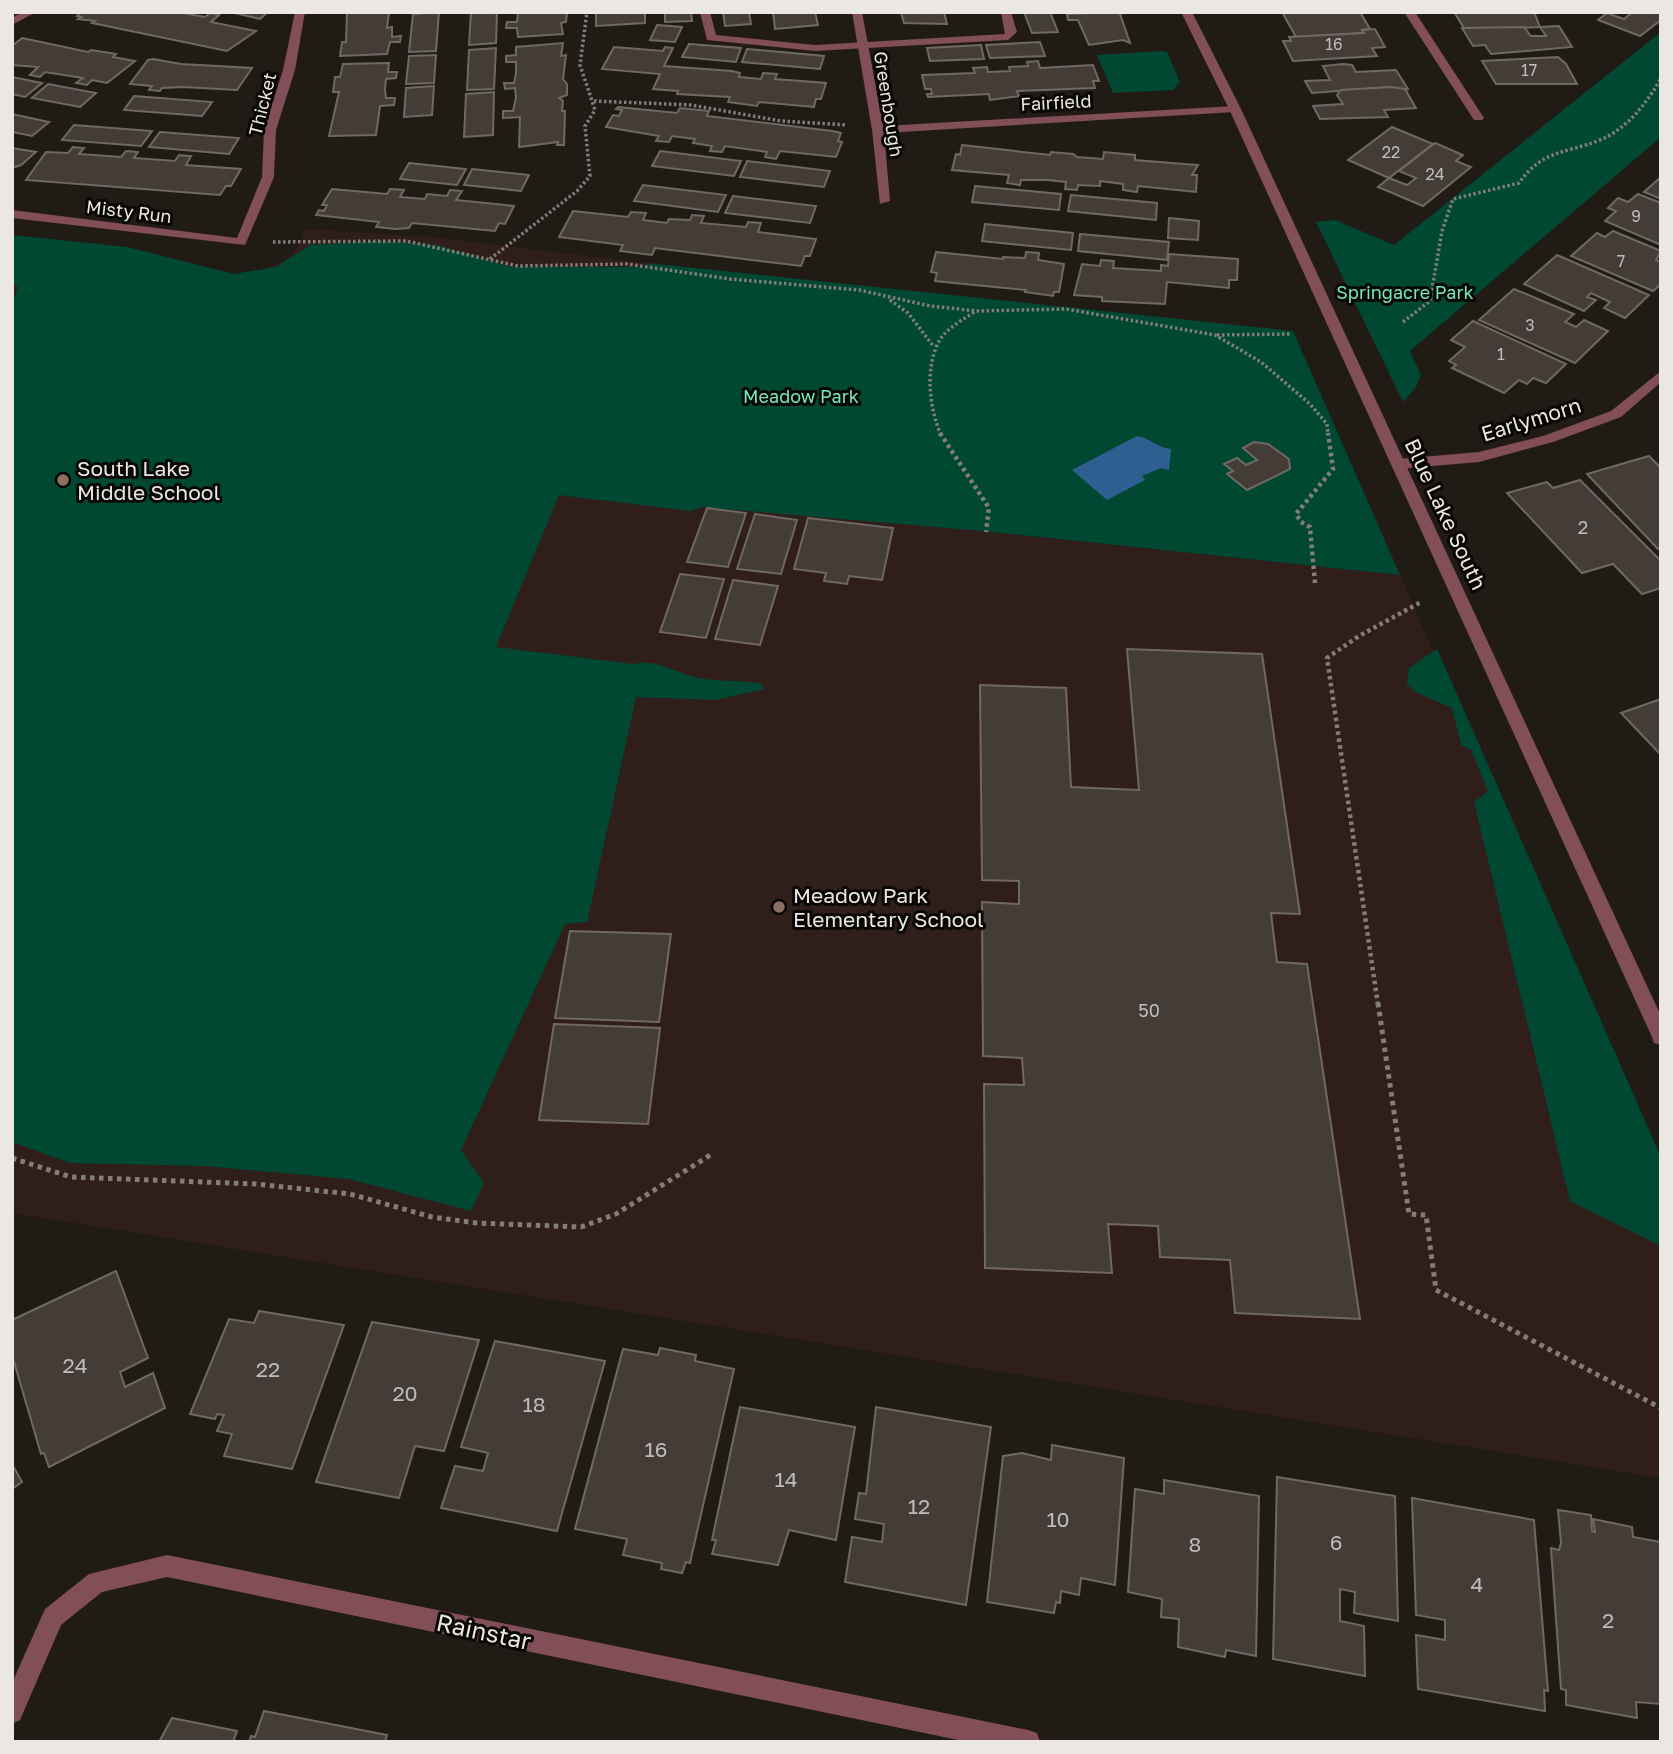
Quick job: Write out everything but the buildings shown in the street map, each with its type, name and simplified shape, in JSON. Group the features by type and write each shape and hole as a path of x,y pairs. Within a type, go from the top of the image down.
{"street":[{"path":"12,22 32,12"},
{"name":"Thicket","path":"241,242 268,177 271,130 289,70 300,12"},
{"path":"705,12 708,36 717,40 815,48 1008,37 1012,32 1006,12"},
{"name":"Greenbough","path":"857,12 878,130 884,201"},
{"name":"Blue Lake South","path":"1185,12 1235,109 1661,1037"},
{"path":"1409,12 1478,118"},
{"name":"Fairfield","path":"878,130 1235,109"},
{"name":"Misty Run","path":"12,214 241,242"},
{"name":"Earlymorn","path":"1398,464 1479,457 1548,439 1616,414 1661,375"},
{"name":"Rainstar","path":"12,1712 53,1617 97,1582 167,1566 1028,1742"}],"path":[{"path":"489,259 576,191 590,176 585,126 595,110 594,101 588,95 580,75 579,54 587,26 587,12"},
{"path":"1404,322 1430,301 1442,231 1453,199 1520,183 1531,165 1560,151 1603,139 1636,114 1661,78"},
{"path":"594,101 691,105 781,121 825,122 878,130"},
{"path":"241,242 406,241 518,266 627,264 730,279 859,290 888,298 977,311 1066,309 1214,335 1290,334"},
{"path":"888,298 908,313 934,347"},
{"path":"977,311 947,330 934,347 929,393 938,435 989,508 986,532"},
{"path":"1214,335 1261,362 1310,404 1327,424 1333,469 1296,514 1301,522 1310,527 1315,583"},
{"path":"1421,602 1359,636 1327,658 1409,1214 1426,1215 1436,1290 1661,1408"},
{"path":"12,1158 71,1177 256,1184 350,1194 432,1217 476,1223 581,1227 616,1214 712,1154"}],"shaded area":[{"name":"Meadow Park Elementary School","path":"304,229 430,237 647,263 553,486 1400,575 1661,1172 1661,1478 12,1213 12,238 216,274 244,275 262,271 289,258 302,242"}],"green space":[{"name":"Springacre Park","path":"1661,32 1661,137 1410,351 1421,375 1416,387 1403,402 1316,222 1335,220 1394,245"},
{"path":"1167,52 1180,82 1173,90 1113,93 1097,55"},
{"name":"Meadow Park","path":"12,235 127,247 234,274 276,267 310,245 381,241 437,245 511,267 645,267 647,263 1293,331 1400,575 982,531 702,507 690,511 559,495 496,647 633,664 656,664 700,678 762,684 764,689 716,700 636,697 587,922 565,924 461,1150 484,1183 471,1211 349,1179 204,1166 70,1163 12,1142 12,303 18,287 12,284"},
{"path":"1437,649 1661,1157 1661,1246 1570,1201 1474,802 1488,791 1471,750 1461,745 1452,708 1415,692 1407,684 1409,668"}],"water":[{"path":"1137,436 1171,449 1169,470 1161,468 1142,476 1145,480 1107,500 1072,470"}],"place":[{"name":"South Lake Middle School","path":"63,480"},
{"name":"Meadow Park Elementary School","path":"779,907"}]}
